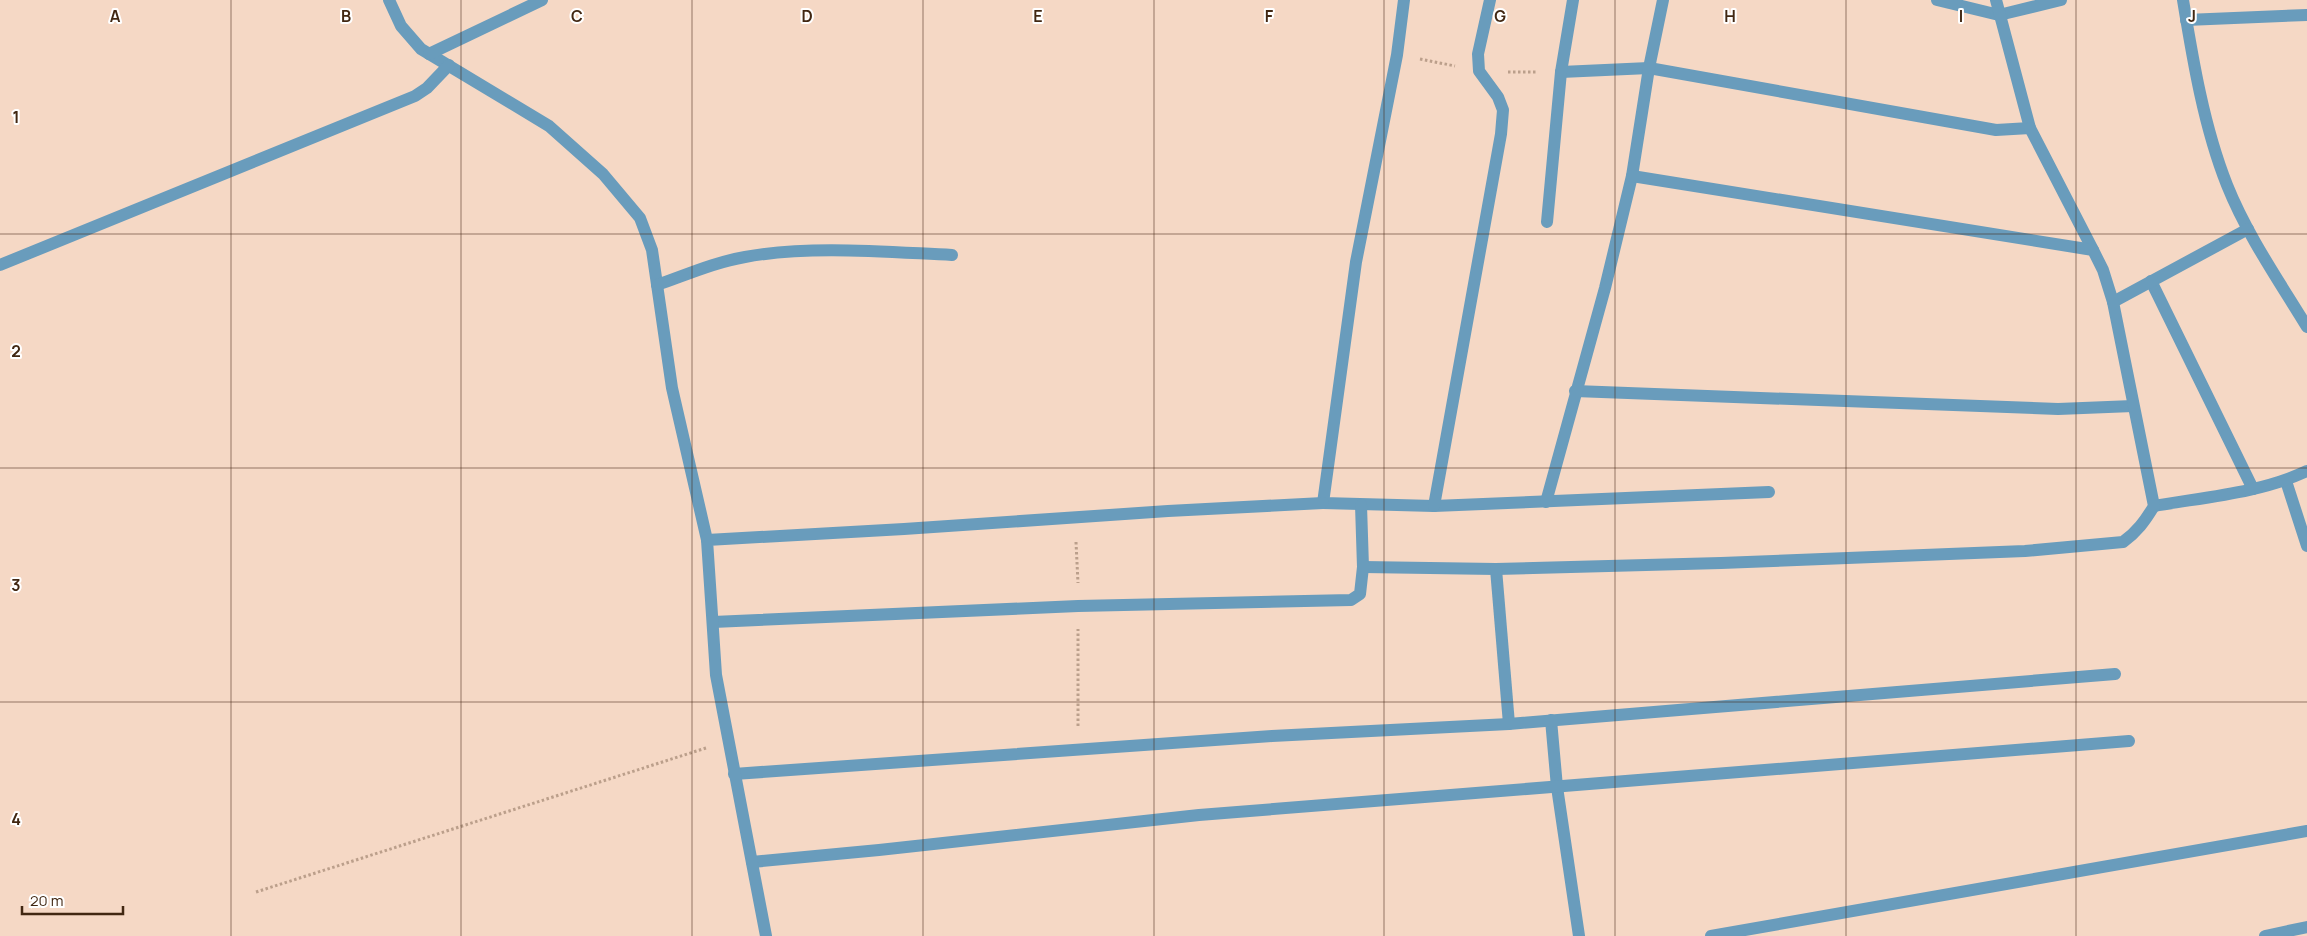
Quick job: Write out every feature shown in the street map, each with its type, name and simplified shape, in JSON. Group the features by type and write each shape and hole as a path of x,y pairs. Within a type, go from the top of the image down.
{"street":[{"path":"389,0 401,26 410,39 429,54 549,126 604,174 640,218 652,250 672,388 708,540 716,675 766,936"},
{"path":"429,54 542,0"},
{"path":"1323,503 1326,468 1356,262 1397,55 1404,0"},
{"path":"1434,506 1501,134 1503,110 1498,97 1480,71 1478,54 1490,0"},
{"path":"1547,222 1561,72 1573,0"},
{"path":"1546,502 1575,391 1605,288 1632,176 1649,68 1663,0"},
{"path":"1937,0 1999,15 2062,0"},
{"path":"1363,567 1496,569 1996,552 2110,545 2123,542 2136,533 2154,506 2113,302 2103,270 2030,128 1996,0"},
{"path":"2183,0 2209,129 2227,185 2248,229 2307,327"},
{"path":"2186,20 2307,14"},
{"path":"0,265 415,96 427,88 449,65"},
{"path":"1561,72 1649,68 1996,130 2030,128"},
{"path":"1632,176 2093,250"},
{"path":"2113,302 2248,229"},
{"path":"657,285 728,261 758,255 855,251 952,255"},
{"path":"2152,281 2253,489"},
{"path":"1575,391 2058,410 2133,406"},
{"path":"2154,506 2253,489 2286,481 2307,471"},
{"path":"2286,481 2307,546"},
{"path":"708,540 904,530 1076,516 1323,503 1434,506 1769,492"},
{"path":"713,622 1078,606 1350,600 1360,594 1363,567 1361,505"},
{"path":"1496,569 1509,724"},
{"path":"734,774 1272,736 1509,724 2115,674"},
{"path":"1551,720 1557,787 1579,936"},
{"path":"752,862 1199,815 2129,741"},
{"path":"1711,936 2307,831"},
{"path":"2265,936 2307,927"}],"path":[{"path":"1397,55 1480,71 1561,72"},
{"path":"1076,516 1078,750"},
{"path":"256,892 728,742"}]}
